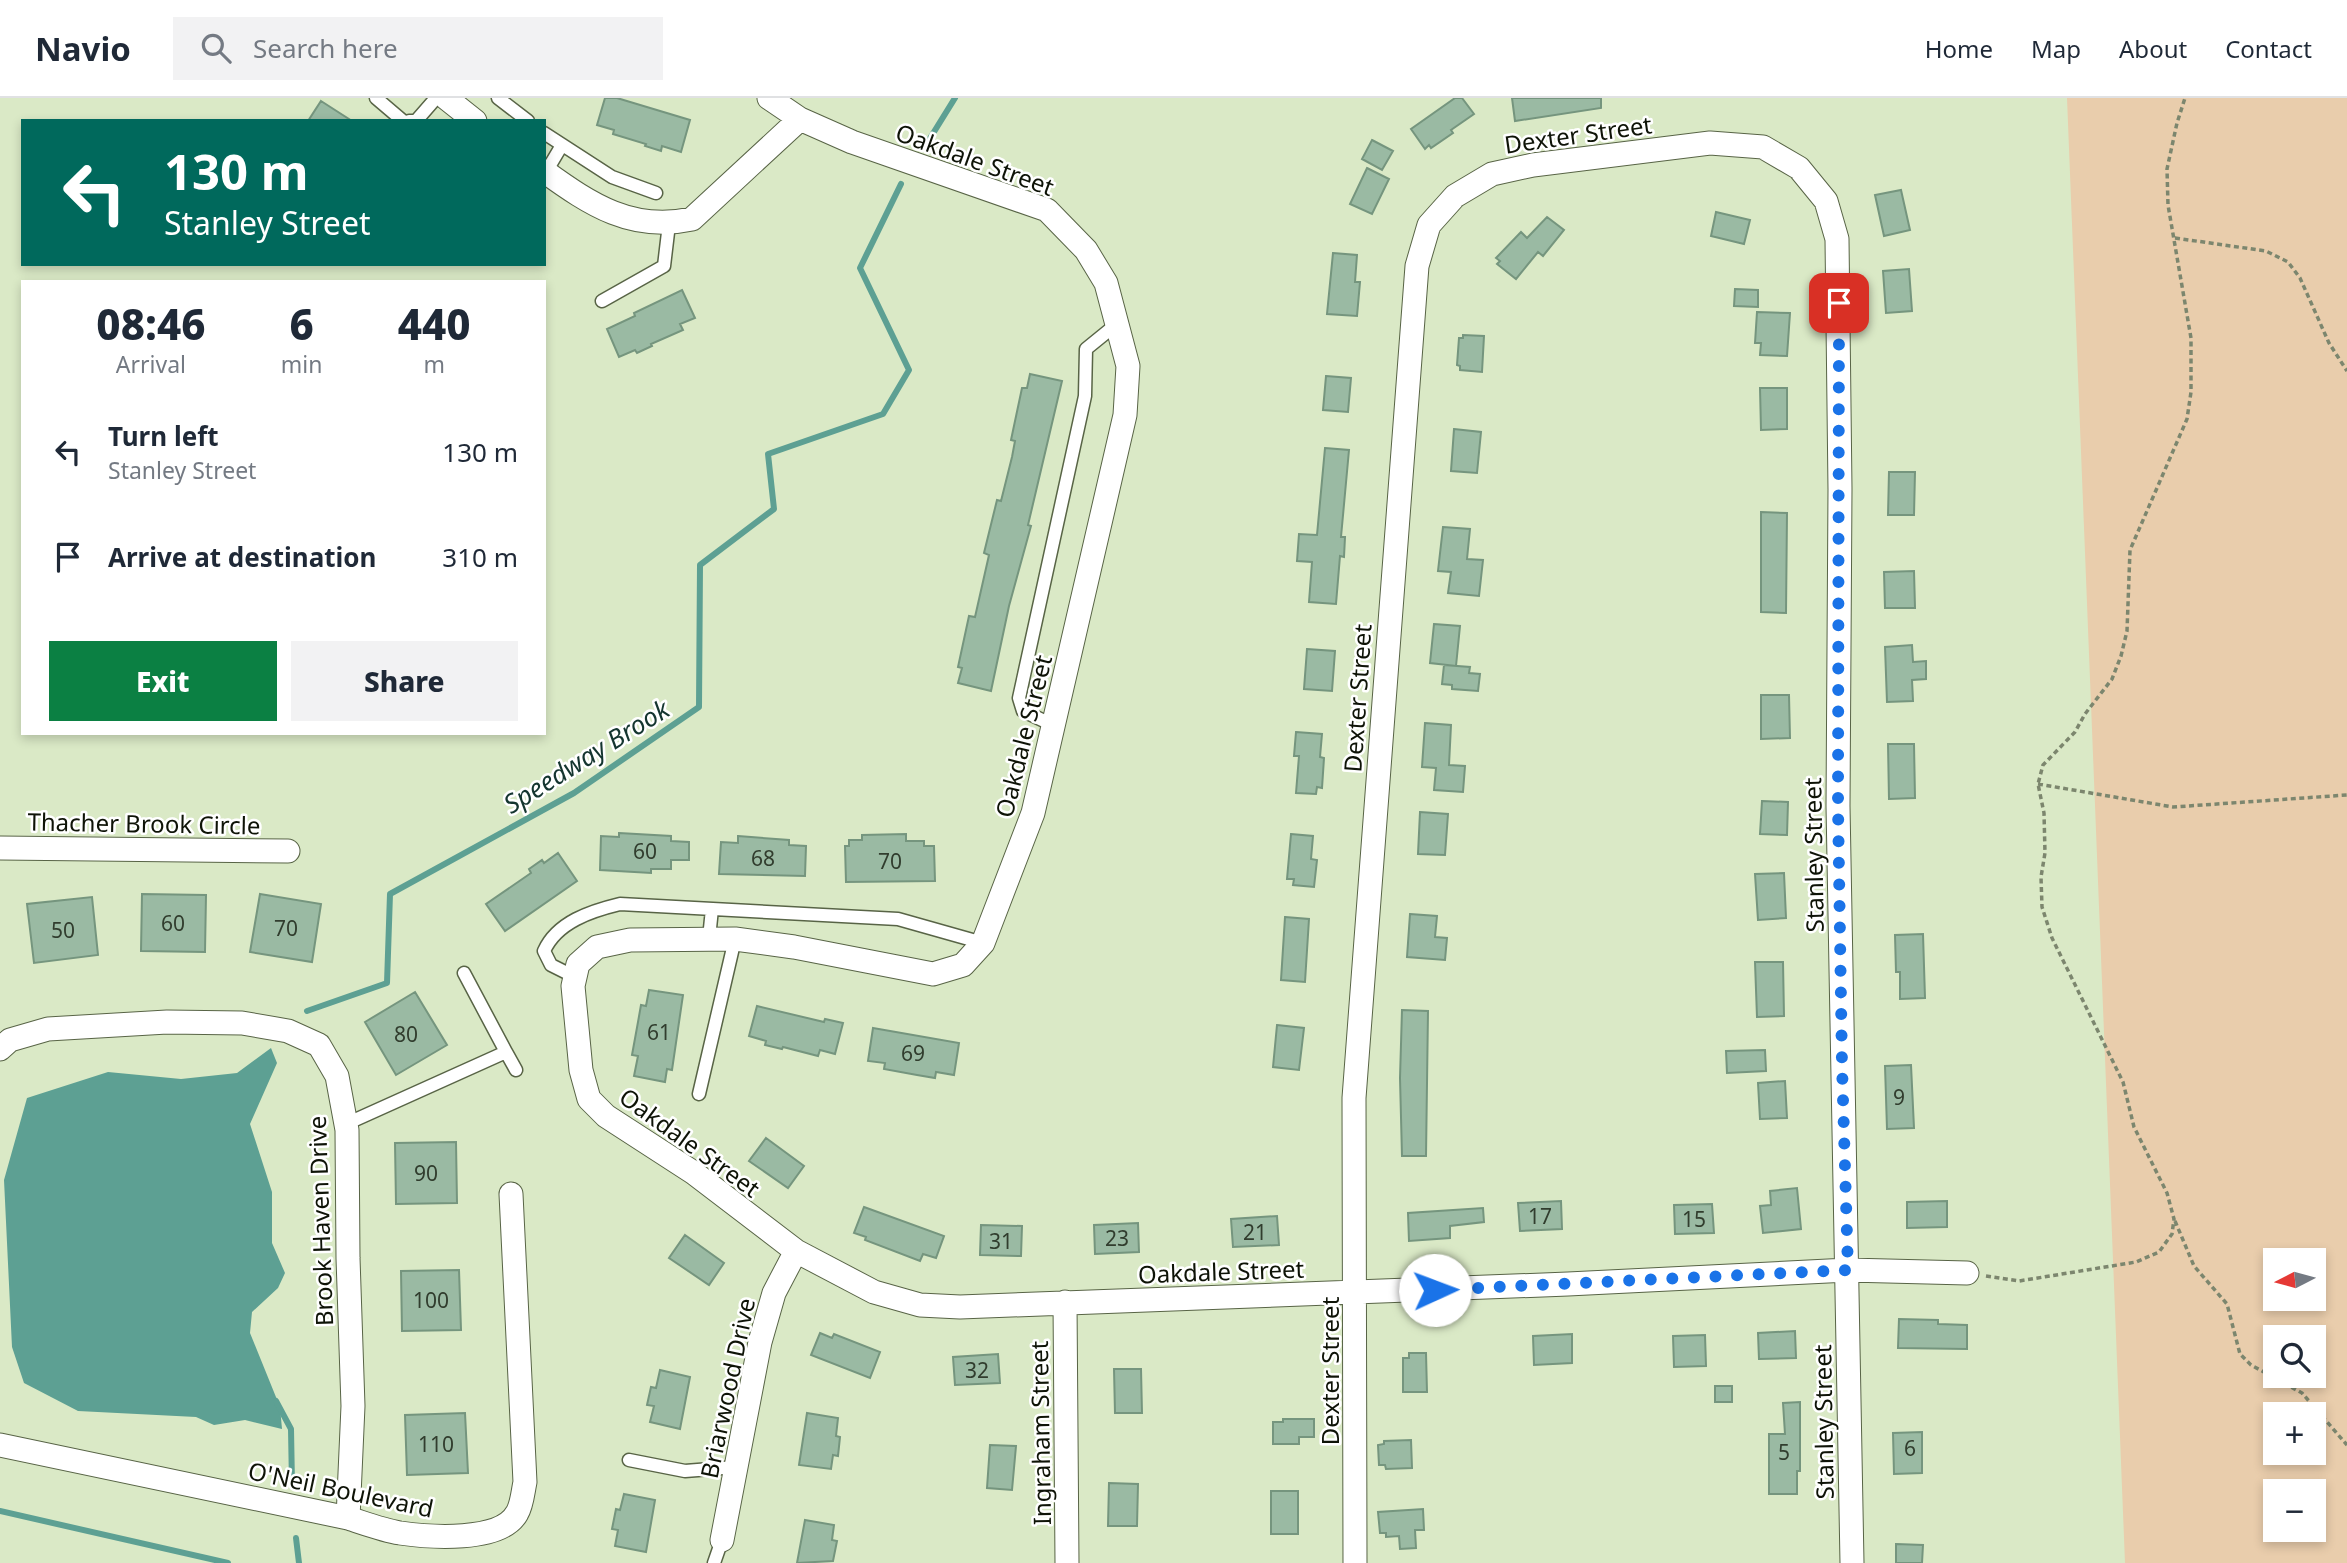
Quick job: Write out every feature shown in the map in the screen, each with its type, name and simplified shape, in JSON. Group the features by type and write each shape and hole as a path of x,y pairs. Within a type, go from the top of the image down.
{"street":[{"path":"446,98 472,119"},
{"name":"Oakdale Street","path":"769,98 800,119 852,142 1047,209 1086,250 1106,283 1128,366 1125,415 1033,813 983,943 963,965 933,974 794,947 735,939 629,940 597,947 578,964 573,986 581,1070 589,1099 606,1116 694,1173 796,1251 874,1292 920,1305 960,1307 1355,1293 1848,1270 1967,1273"},
{"path":"546,172 590,201 621,216 647,223 669,224 692,219 800,119"},
{"name":"Dexter Street","path":"1355,1563 1354,1098 1417,266 1429,225 1455,196 1492,174 1533,165 1710,143 1763,147 1790,163"},
{"name":"Stanley Street","path":"1790,163 1799,168 1826,201 1837,239 1840,489 1838,806 1852,1563"},
{"name":"Thacher Brook Circle","path":"0,848 288,851"},
{"name":"Brook Haven Drive","path":"0,1049 10,1040 48,1029 167,1022 242,1023 288,1031 319,1045 337,1076 346,1124 353,1406 348,1518"},
{"name":"O'Neil Boulevard","path":"0,1445 348,1518 398,1533 436,1536 479,1534 506,1525 517,1513 525,1482 511,1194"},
{"name":"Briarwood Drive","path":"722,1540 760,1342 774,1293 796,1251"},
{"name":"Ingraham Street","path":"1065,1302 1067,1563"}],"lane":[{"path":"376,98 401,119"},
{"path":"418,119 436,98"},
{"path":"498,98 525,119"},
{"path":"546,134 612,177 656,193"},
{"path":"546,169 562,145"},
{"path":"602,301 664,266 669,224"},
{"path":"1055,726 1023,711 1020,698 1085,396 1086,349 1118,323"},
{"path":"575,977 551,965 544,951 551,937 588,912 620,904 898,919 983,943"},
{"path":"709,939 712,909"},
{"path":"699,1094 735,939"},
{"path":"464,973 516,1070"},
{"path":"346,1124 506,1052"},
{"path":"629,1461 685,1471 736,1467"},
{"path":"714,1563 722,1540"}],"path":[{"path":"2185,98 2167,169 2168,205 2191,338 2191,392 2187,418 2130,550 2127,631 2112,679 2085,714 2075,732 2043,765 2038,784 2044,813 2042,907 2052,938 2123,1082 2134,1127 2167,1193 2174,1219 2194,1266 2227,1304 2240,1354 2251,1365 2302,1393 2347,1445"},
{"path":"2175,238 2266,251 2288,262 2300,278 2329,343 2347,371"},
{"path":"2038,784 2173,807 2347,796"},
{"path":"1967,1273 2019,1281 2136,1262 2159,1252 2172,1234 2174,1219"}],"shaded area":[{"path":"2067,98 2347,98 2347,1563 2125,1563"}],"water":[{"path":"271,1048 277,1063 250,1124 272,1192 272,1243 285,1273 278,1288 252,1312 250,1333 280,1407 282,1429 245,1420 214,1425 196,1417 78,1411 24,1383 12,1347 4,1180 27,1098 108,1072 181,1079 237,1073"}],"building":[{"path":"605,98 617,98 690,120 681,152 662,146 661,151 645,146 646,144 613,134 614,130 597,125"},
{"path":"1455,98 1462,98 1474,114 1451,130 1453,133 1431,148 1429,145 1425,149 1411,129"},
{"path":"1512,98 1601,98 1601,108 1515,121"},
{"path":"321,101 349,119 309,119"},
{"path":"1372,140 1393,151 1382,170 1362,159"},
{"path":"1367,168 1389,179 1372,214 1350,204"},
{"path":"1901,190 1910,230 1884,236 1875,195"},
{"path":"1716,212 1750,220 1744,244 1711,236"},
{"path":"1547,217 1564,230 1543,256 1538,252 1516,279 1497,264 1500,261 1496,258 1521,232 1527,238"},
{"path":"1333,253 1357,255 1355,282 1360,282 1357,316 1327,314"},
{"path":"1909,269 1912,311 1886,313 1883,271"},
{"path":"1735,289 1758,290 1758,307 1734,306"},
{"path":"682,290 695,318 680,324 683,330 651,344 652,346 619,357 607,329"},
{"path":"1757,312 1790,313 1787,356 1760,355 1761,343 1755,343"},
{"path":"1463,335 1484,336 1482,372 1460,370 1457,365 1459,338 1463,338"},
{"path":"1030,374 1062,381 1028,525 1031,526 1009,606 991,691 958,683 962,668 958,667 969,616 975,617 989,555 984,553 997,500 1001,501 1012,457 1015,441 1011,440 1022,388 1027,388"},
{"path":"1326,376 1351,378 1348,412 1323,410"},
{"path":"1760,388 1787,388 1787,429 1761,430"},
{"path":"1454,429 1481,432 1477,473 1451,471"},
{"path":"1325,448 1349,450 1341,537 1345,537 1344,557 1340,556 1336,604 1309,602 1312,562 1297,561 1299,534 1317,535"},
{"path":"1889,472 1915,472 1914,515 1888,515"},
{"path":"1761,512 1787,513 1786,613 1761,612"},
{"path":"1443,527 1470,529 1467,559 1483,560 1479,596 1448,593 1451,572 1438,571"},
{"path":"1914,571 1915,608 1885,608 1884,572"},
{"path":"1434,624 1460,626 1456,666 1430,663"},
{"path":"1912,645 1913,662 1926,661 1926,679 1912,680 1913,701 1887,702 1885,647"},
{"path":"1307,649 1335,651 1332,691 1304,689"},
{"path":"1444,665 1470,667 1469,673 1480,674 1478,691 1452,689 1452,685 1442,684"},
{"path":"1761,695 1789,695 1790,738 1761,739"},
{"path":"1425,723 1451,725 1449,765 1465,766 1463,792 1434,790 1436,768 1422,767"},
{"path":"1296,732 1322,734 1322,788 1317,787 1316,794 1296,793 1299,756 1294,756"},
{"path":"1888,744 1914,744 1915,798 1889,799"},
{"path":"1762,801 1788,802 1787,835 1760,834"},
{"path":"1420,812 1448,814 1445,855 1418,854"},
{"path":"619,833 671,836 671,841 689,842 689,860 671,860 671,869 651,869 651,873 600,870 601,836 619,837"},
{"path":"906,834 906,841 924,841 924,846 934,846 935,881 846,882 845,846 849,846 849,840 862,840 862,835"},
{"path":"1291,834 1313,836 1311,859 1317,860 1314,887 1293,885 1294,879 1287,879"},
{"path":"738,836 789,840 789,845 806,846 805,876 719,874 721,842 738,843"},
{"path":"558,853 577,881 505,931 486,904 531,873 529,869"},
{"path":"1784,873 1786,918 1758,920 1755,874"},
{"path":"142,894 206,895 205,952 141,951"},
{"path":"260,894 321,904 312,962 250,952"},
{"path":"92,897 98,955 34,963 27,904"},
{"path":"1410,914 1437,916 1435,937 1447,938 1445,960 1407,957"},
{"path":"1285,917 1309,919 1305,982 1281,980"},
{"path":"1923,934 1925,998 1900,999 1900,972 1896,972 1895,935"},
{"path":"1755,962 1783,962 1784,1016 1757,1017"},
{"path":"649,990 683,995 672,1070 667,1069 665,1082 634,1076 638,1056 632,1055 641,1005 646,1006"},
{"path":"415,992 447,1045 396,1075 365,1022"},
{"path":"757,1006 824,1022 825,1019 843,1023 835,1054 820,1050 818,1056 783,1047 782,1049 765,1045 766,1041 749,1036"},
{"path":"1402,1010 1428,1011 1426,1156 1402,1156"},
{"path":"1277,1025 1304,1028 1299,1070 1273,1067"},
{"path":"873,1028 959,1043 954,1075 936,1072 935,1078 884,1069 885,1063 868,1061"},
{"path":"1765,1050 1766,1071 1727,1073 1726,1051"},
{"path":"1911,1065 1914,1128 1887,1129 1885,1066"},
{"path":"1785,1081 1787,1118 1760,1119 1758,1083"},
{"path":"766,1138 804,1166 788,1188 749,1161"},
{"path":"456,1142 457,1203 396,1204 395,1143"},
{"path":"1797,1188 1801,1229 1763,1233 1760,1206 1771,1205 1770,1191"},
{"path":"1561,1201 1562,1229 1520,1231 1518,1203"},
{"path":"1947,1201 1947,1227 1907,1228 1907,1202"},
{"path":"1712,1204 1714,1233 1675,1234 1674,1205"},
{"path":"864,1207 944,1236 936,1258 923,1254 920,1261 865,1240 866,1237 854,1233"},
{"path":"1483,1208 1484,1222 1450,1226 1450,1238 1409,1241 1408,1213"},
{"path":"1277,1216 1279,1245 1233,1247 1231,1219"},
{"path":"1138,1223 1139,1252 1095,1254 1094,1225"},
{"path":"981,1225 1022,1226 1021,1256 980,1255"},
{"path":"685,1235 724,1263 709,1285 669,1258"},
{"path":"459,1270 461,1330 402,1331 401,1271"},
{"path":"1899,1319 1938,1320 1938,1324 1967,1325 1967,1349 1898,1348"},
{"path":"1795,1331 1796,1358 1759,1359 1758,1333"},
{"path":"820,1333 832,1338 834,1334 880,1352 870,1378 811,1355"},
{"path":"1572,1334 1572,1363 1534,1365 1533,1336"},
{"path":"1705,1335 1706,1366 1674,1367 1673,1336"},
{"path":"1409,1353 1426,1353 1427,1392 1403,1392 1403,1358 1409,1358"},
{"path":"998,1354 1000,1383 955,1385 953,1357"},
{"path":"1114,1369 1141,1369 1142,1413 1115,1413"},
{"path":"660,1370 690,1377 680,1429 650,1422 654,1406 647,1405 651,1387 656,1388"},
{"path":"1715,1386 1732,1386 1732,1402 1715,1402"},
{"path":"1800,1402 1800,1471 1797,1471 1797,1494 1769,1494 1769,1434 1785,1434 1783,1403"},
{"path":"465,1413 468,1473 407,1475 405,1415"},
{"path":"807,1413 838,1418 838,1456 833,1455 831,1469 799,1465"},
{"path":"1283,1419 1314,1419 1314,1437 1299,1437 1299,1444 1273,1444 1273,1422 1283,1422"},
{"path":"1922,1432 1922,1473 1894,1474 1893,1433"},
{"path":"1411,1440 1412,1468 1386,1469 1385,1465 1379,1465 1378,1445 1384,1444 1384,1441"},
{"path":"990,1445 1016,1446 1012,1490 987,1488"},
{"path":"1109,1483 1138,1484 1137,1526 1108,1526"},
{"path":"1271,1491 1298,1491 1298,1534 1271,1534"},
{"path":"624,1494 655,1500 646,1552 615,1546 618,1530 612,1529 616,1509 620,1510"},
{"path":"1423,1509 1424,1530 1415,1530 1416,1548 1400,1549 1399,1536 1386,1537 1386,1533 1380,1533 1378,1512"},
{"path":"805,1520 834,1525 832,1540 837,1541 833,1561 797,1563"},
{"path":"1896,1544 1923,1545 1922,1563 1896,1563"}],"waterway":[{"name":"Speedway Brook","path":"924,148 955,98"},
{"name":"Speedway Brook","path":"307,1011 387,983 390,894 574,793 699,707 700,565 774,509 768,454 883,414 909,370 860,268 901,184"},
{"name":"Speedway Brook","path":"276,1401 291,1429 292,1485"},
{"path":"0,1511 228,1563"},
{"name":"Speedway Brook","path":"296,1538 299,1563"}],"route":[{"path":"1435,1290 1848,1270 1838,806 1839,303"}]}
